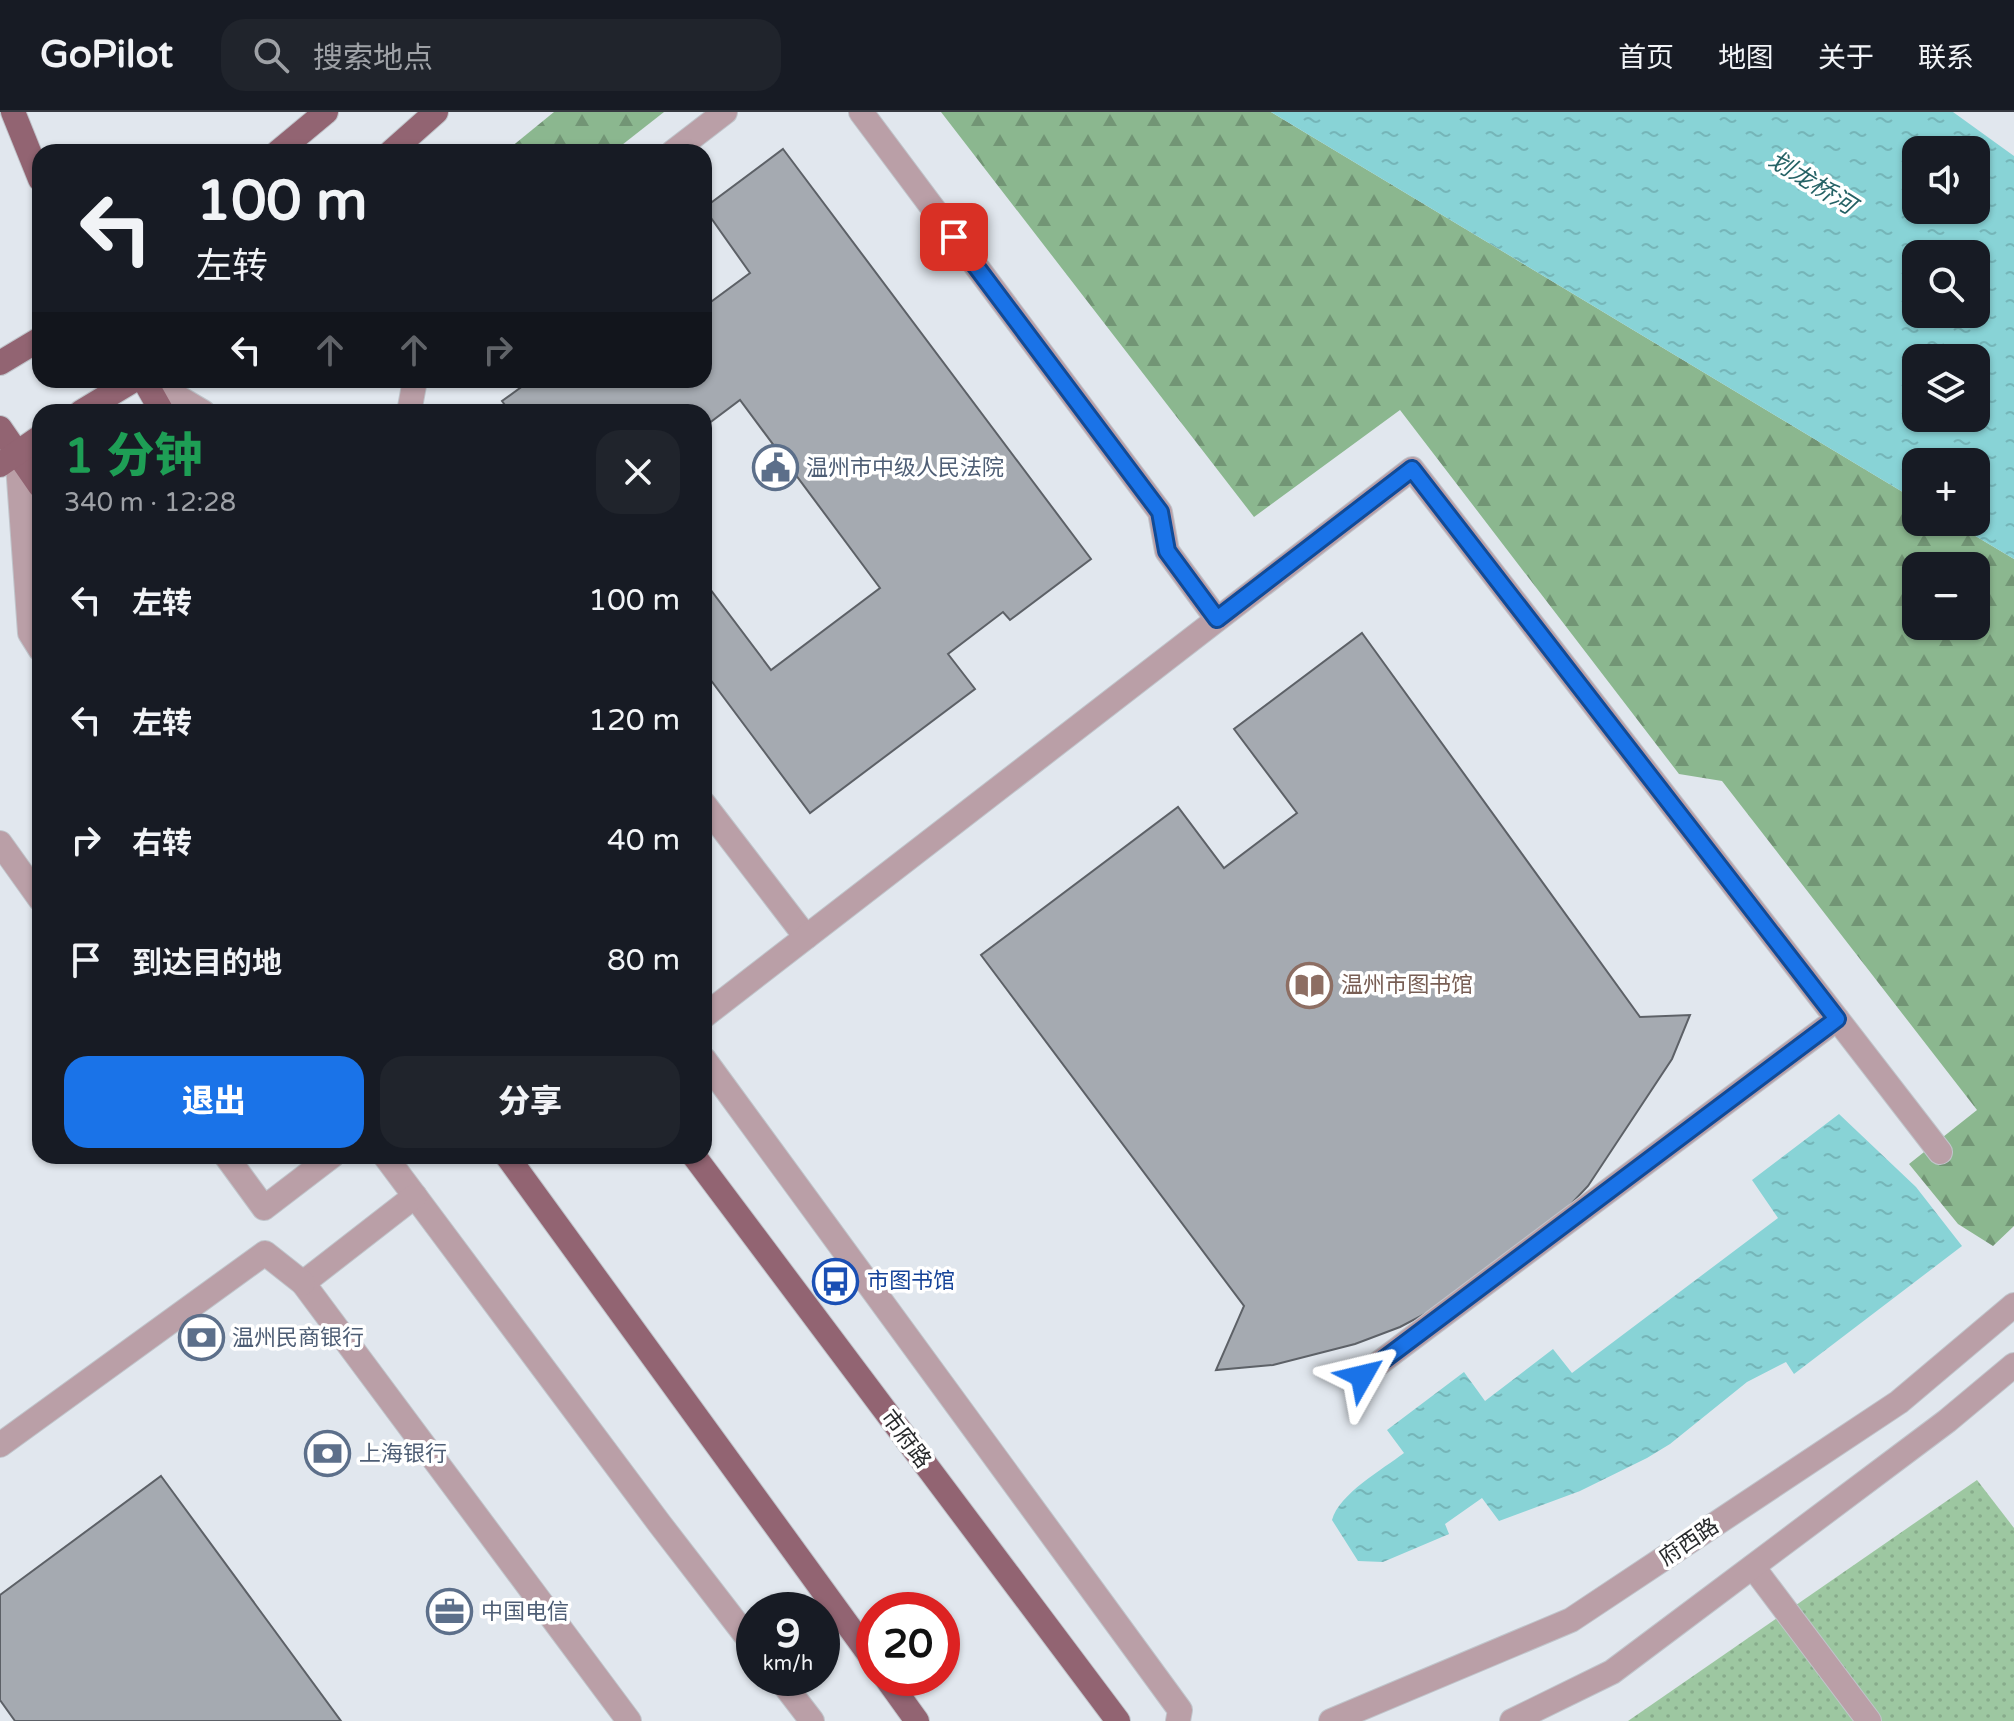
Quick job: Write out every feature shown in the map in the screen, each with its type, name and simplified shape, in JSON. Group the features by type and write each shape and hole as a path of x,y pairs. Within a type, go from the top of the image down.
{"main road":[{"path":"13,112 32,159"},
{"path":"288,144 326,112"},
{"path":"400,144 436,112"},
{"path":"0,363 32,344"},
{"path":"94,404 121,388"},
{"path":"0,428 8,458 32,479"},
{"path":"8,458 32,442"},
{"path":"513,1164 856,1636"},
{"name":"市府路","path":"700,1164 1118,1721"},
{"path":"899,1696 917,1721"}],"street":[{"path":"683,144 725,112"},
{"path":"861,112 1160,512 1167,551 1217,619"},
{"path":"161,388 189,404"},
{"path":"8,458 32,636"},
{"path":"712,1010 1412,469 1940,1152"},
{"path":"712,814 806,937"},
{"path":"0,843 32,888"},
{"path":"1362,1376 1837,1019"},
{"path":"712,1070 1180,1710 1178,1721"},
{"path":"232,1164 264,1208 322,1164"},
{"path":"391,1164 736,1622"},
{"path":"303,1283 415,1196"},
{"path":"0,1445 265,1253 303,1283 629,1721"},
{"name":"府西路","path":"1331,1721 1571,1620 1899,1402 2014,1305"},
{"path":"1512,1721 1612,1672 1947,1421 2014,1365"},
{"path":"1753,1567 1869,1721"},
{"path":"793,1696 812,1721"}],"green space":[{"path":"554,112 664,112 623,144 515,144"},
{"path":"941,112 1271,112 1902,492 1902,536 1975,536 2014,559 2014,1226 1993,1246 1958,1224 1909,1164 1977,1110 1722,781 1679,774 1400,410 1254,517"},
{"path":"1977,1480 2014,1528 2014,1721 1628,1721"}],"water":[{"name":"划龙桥河","path":"1271,112 1953,112 1986,136 1902,136 1902,224 1990,224 1990,139 2014,156 2014,559 1975,536 1990,536 1990,448 1902,448 1902,492"},
{"path":"1839,1114 1916,1187 1962,1246 1794,1374 1786,1362 1747,1382 1670,1444 1647,1458 1580,1491 1499,1521 1482,1498 1445,1524 1449,1534 1383,1562 1358,1561 1332,1520 1336,1510 1352,1492 1404,1453 1387,1430 1464,1372 1485,1401 1553,1349 1572,1373 1778,1218 1752,1180"}],"building":[{"path":"783,149 1091,559 1010,620 1003,612 948,654 975,689 810,813 712,682 712,592 771,670 880,588 740,400 712,421 712,404 504,404 502,401 520,388 712,388 712,301 750,273 712,219 712,202"},
{"name":"温州市图书馆","path":"1362,633 1640,1017 1690,1015 1672,1059 1588,1186 1556,1220 1444,1304 1400,1327 1355,1344 1273,1365 1216,1370 1244,1306 981,955 1178,807 1224,868 1297,813 1234,729"},
{"path":"161,1476 341,1721 15,1721 0,1700 0,1595"}],"place":[{"name":"温州市中级人民法院","path":"775,468"},
{"name":"温州市图书馆","path":"1310,985"},
{"name":"市图书馆","path":"836,1281"},
{"name":"温州民商银行","path":"201,1338"},
{"name":"上海银行","path":"328,1454"},
{"name":"中国电信","path":"450,1612"}],"route":[{"path":"954,237 1160,512 1167,551 1217,619 1412,469 1837,1019 1362,1376"}]}
